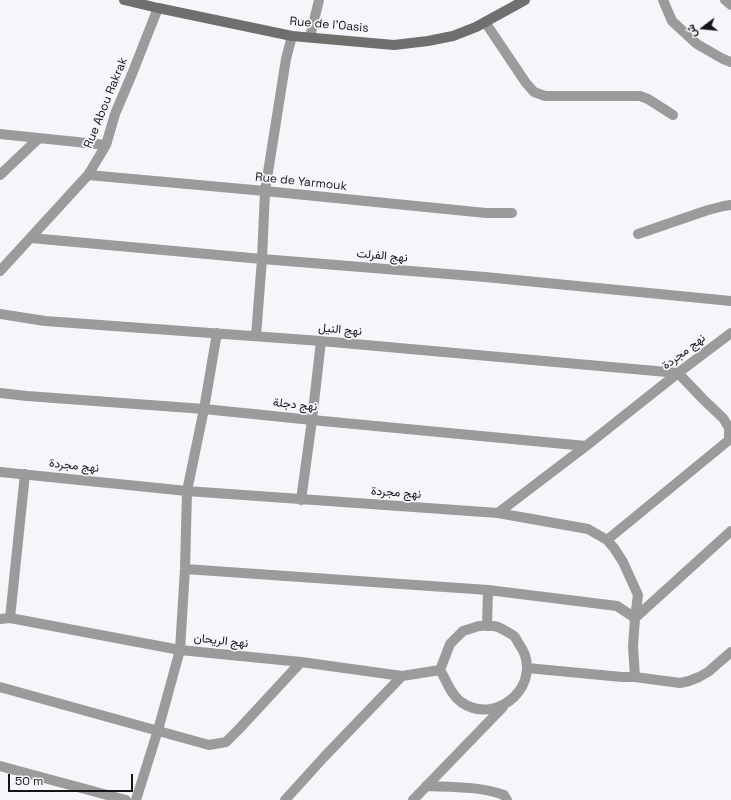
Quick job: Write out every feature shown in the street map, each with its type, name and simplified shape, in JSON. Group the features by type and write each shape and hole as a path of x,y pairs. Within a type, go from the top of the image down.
{"street":[{"name":"Rue de l'Oasis","path":"124,0 292,36 394,44 428,41 453,36 476,28 525,0"},
{"path":"310,37 319,0"},
{"path":"662,0 672,21 697,44 731,62"},
{"path":"725,0 731,5"},
{"name":"Rue Abou Rakrak","path":"0,271 88,175 106,145 115,114 158,8"},
{"path":"485,22 526,83 534,92 545,96 640,96 648,99 672,114"},
{"path":"256,336 262,259 265,191 286,59 292,36"},
{"path":"0,134 106,145"},
{"path":"0,175 39,138"},
{"name":"Rue de Yarmouk","path":"88,175 486,213 512,213"},
{"path":"638,234 708,210 731,205"},
{"name":"نهج الفرلت","path":"31,238 485,277 731,301"},
{"name":"نهج النيل","path":"0,314 45,320 321,341 678,373"},
{"path":"136,800 158,730 180,650 185,569 187,491 204,409 217,333"},
{"name":"نهج مجردة","path":"0,472 187,491 498,513 731,333"},
{"path":"301,500 321,341"},
{"path":"607,540 729,440 730,428 723,418 678,373"},
{"name":"نهج دجلة","path":"0,393 204,409 586,446"},
{"path":"5,618 25,474"},
{"path":"498,513 588,528 607,540 614,548 623,562 638,595 634,618 633,646 635,677"},
{"path":"634,618 731,532"},
{"path":"185,569 488,590 617,606 634,618"},
{"path":"487,626 488,590"},
{"name":"نهج الريحان","path":"5,618 180,650 301,662 402,676 440,670"},
{"path":"412,800 506,704 517,695 525,682 527,668 524,650 513,636 497,627 487,626 479,626 463,632 450,644 440,670 450,691 461,702 475,709 491,709 506,704"},
{"path":"527,668 635,677 680,683 700,677 731,652"},
{"path":"0,687 209,745 226,742 301,662"},
{"path":"285,800 402,676"},
{"path":"0,766 126,800"},
{"path":"426,786 472,788 497,792 504,795 507,800"}]}
